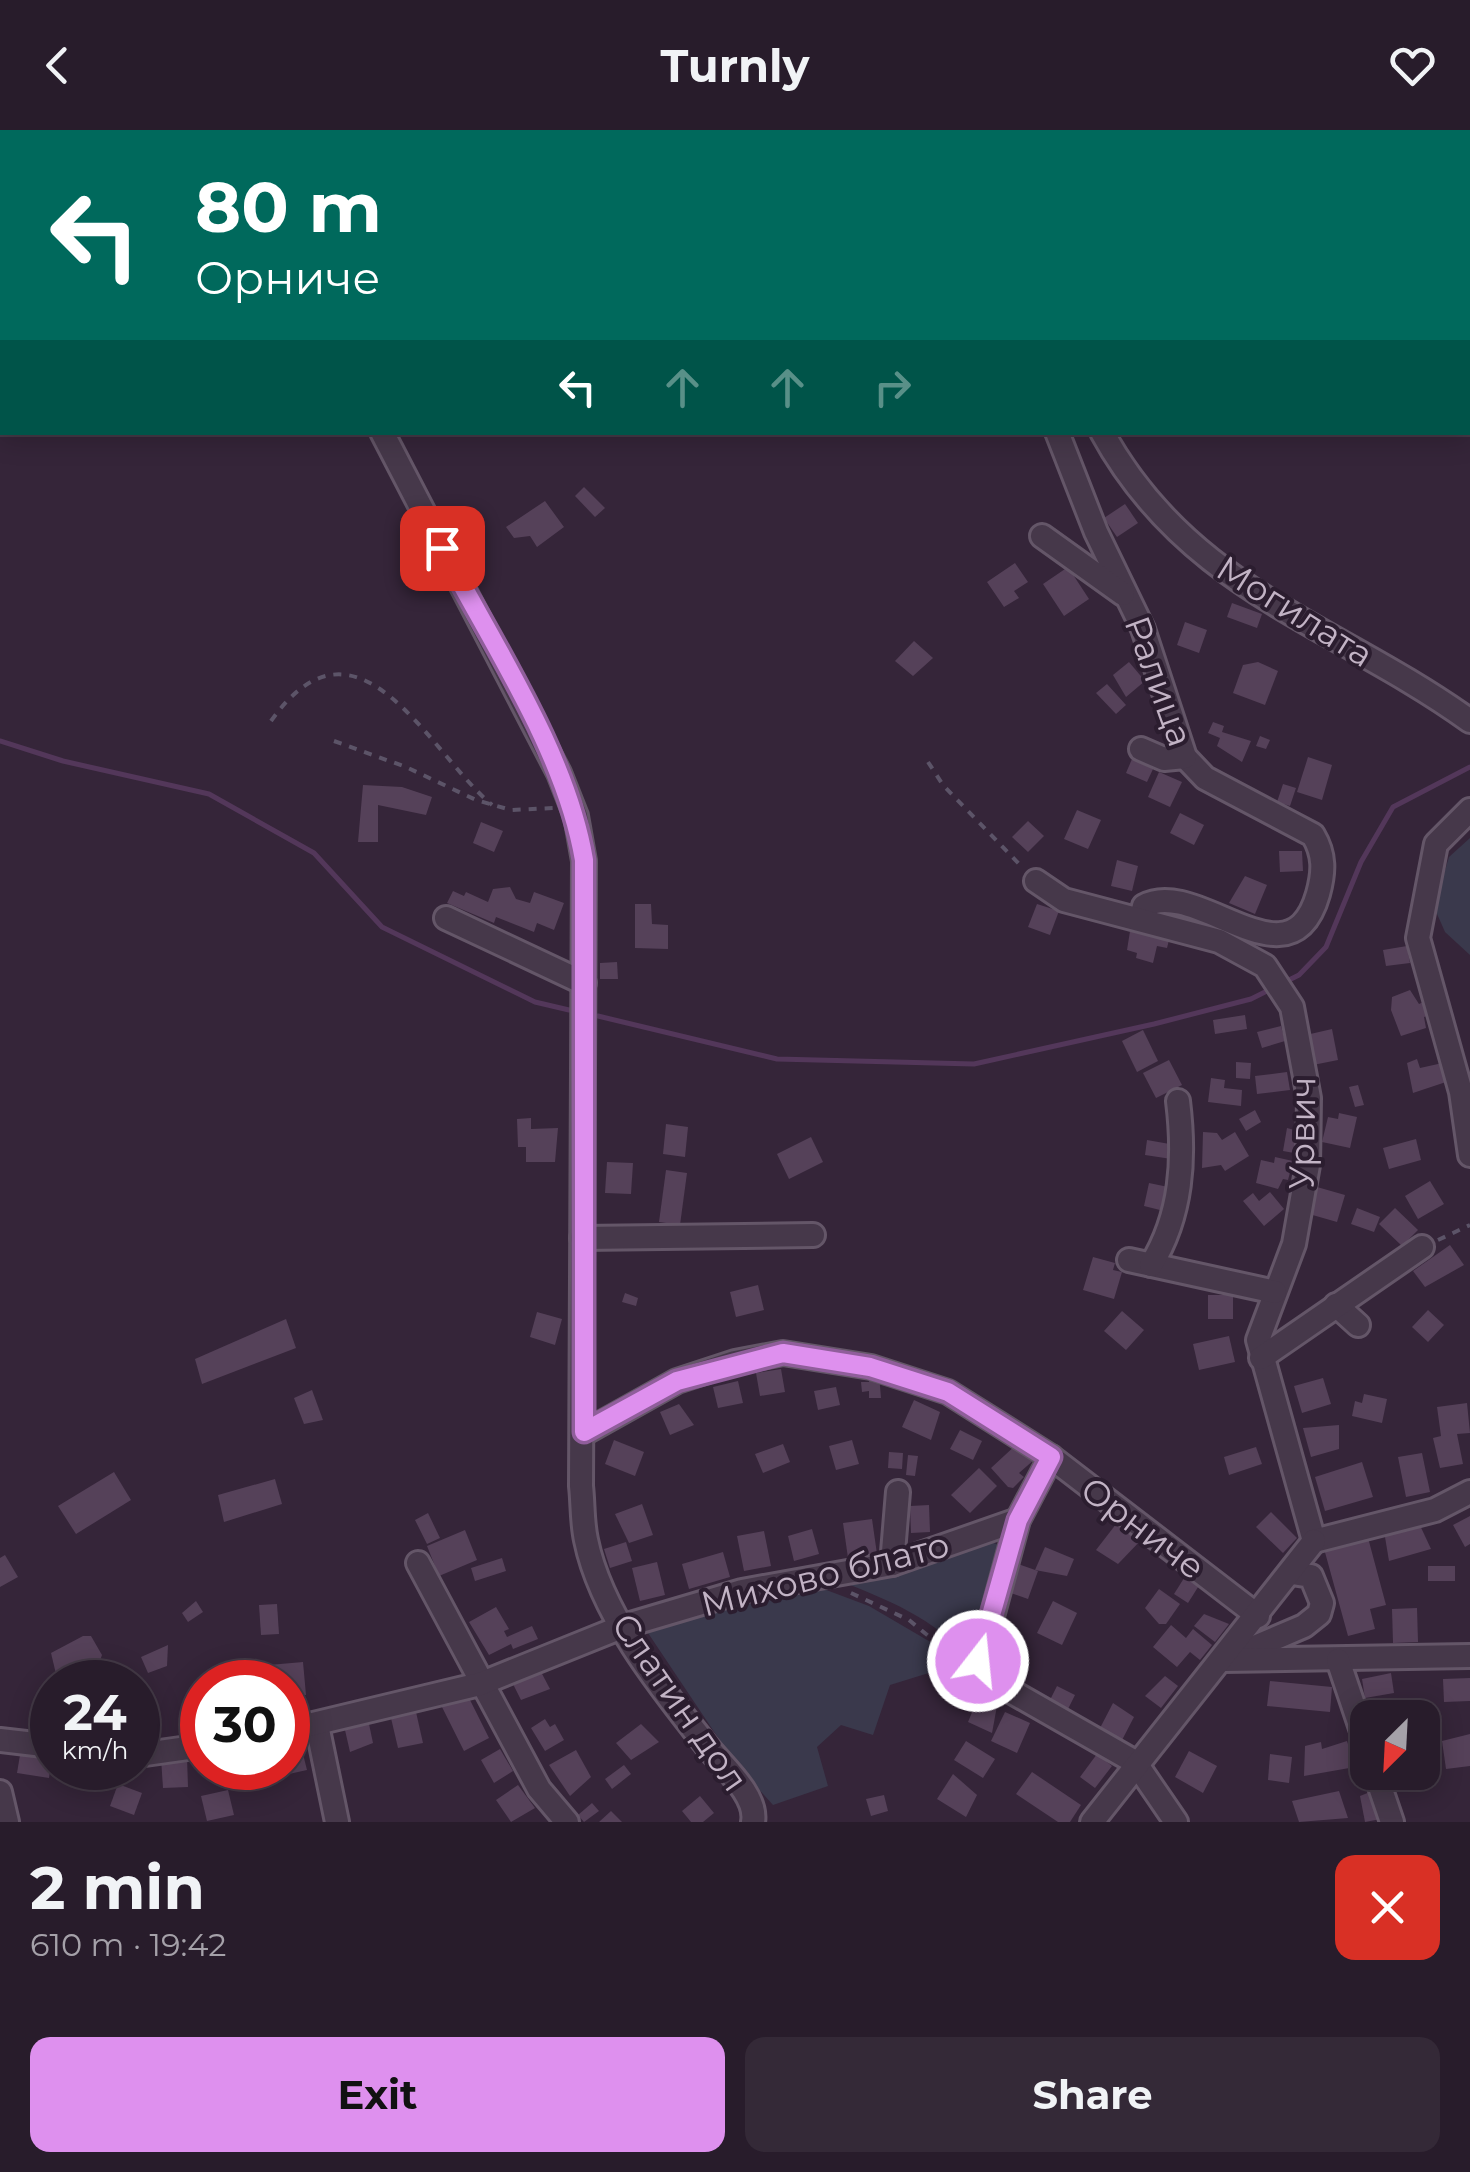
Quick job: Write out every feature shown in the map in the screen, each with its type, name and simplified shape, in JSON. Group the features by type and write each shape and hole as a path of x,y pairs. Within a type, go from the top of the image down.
{"street":[{"name":"Слатин дол","path":"384,435 573,809 584,860 582,1238 586,1540 624,1626 673,1704 748,1798 753,1822"},
{"name":"Ралица","path":"1057,435 1142,630 1185,757 1205,778 1313,835 1321,848 1324,872 1314,908 1305,923 1290,932 1265,935 1171,902 1153,901 1144,906 1141,918"},
{"name":"Могилата","path":"1104,435 1116,459 1213,564 1276,608 1416,682 1470,721"},
{"path":"1042,536 1126,596"},
{"path":"1142,749 1164,759 1185,757"},
{"path":"1470,810 1436,844 1418,938 1462,1092 1470,1155"},
{"name":"Урвич","path":"1036,881 1064,900 1219,941 1266,966 1285,996 1302,1046 1309,1098 1308,1165 1294,1244 1260,1327 1261,1358 1314,1542"},
{"path":"446,918 584,983"},
{"path":"1178,1100 1183,1144 1169,1236 1140,1263 1275,1292"},
{"path":"582,1238 813,1235"},
{"path":"1261,1358 1422,1248"},
{"path":"1336,1305 1358,1325"},
{"name":"Орниче","path":"584,1432 677,1381 783,1353 870,1367 948,1392 1051,1457 1258,1616"},
{"path":"1051,1457 1018,1520 977,1672 1136,1762 1176,1822"},
{"path":"892,1564 898,1492"},
{"path":"1092,1822 1314,1542 1435,1510 1470,1492"},
{"name":"Михово блато","path":"310,1726 480,1684 624,1626 742,1591 892,1564 1018,1520"},
{"path":"418,1563 539,1789 566,1822"},
{"path":"1223,1660 1304,1626 1319,1614 1319,1587 1311,1576 1292,1573"},
{"path":"1223,1660 1470,1656"},
{"path":"1338,1660 1351,1700"},
{"path":"317,1725 337,1822"},
{"path":"0,1740 30,1743"},
{"path":"1381,1790 1392,1822"},
{"path":"0,1792 8,1822"}],"path":[{"path":"272,721 290,694 320,677 348,674 376,684 423,726 468,785 492,805"},
{"path":"334,741 492,805 511,810 573,809"},
{"path":"928,762 943,784 1036,881"},
{"path":"1422,1248 1470,1226"},
{"path":"816,1578 909,1620 977,1672"}],"shaded area":[{"path":"1470,838 1470,955 1445,932 1434,907 1449,857"},
{"path":"980,1538 999,1545 969,1661 926,1621 836,1579"},
{"path":"813,1585 869,1606 939,1647 932,1672 890,1685 873,1735 841,1725 817,1747 828,1786 773,1805 735,1763 644,1627"}],"building":[{"path":"584,487 605,508 595,517 575,496"},
{"path":"545,501 564,527 537,547 530,536 514,538 506,527"},
{"path":"1125,504 1138,523 1117,537 1104,518"},
{"path":"1015,563 1028,582 1014,591 1019,598 1004,607 987,582"},
{"path":"1068,567 1089,599 1064,616 1043,584"},
{"path":"1232,603 1262,614 1257,628 1227,617"},
{"path":"1185,622 1207,630 1199,653 1177,645"},
{"path":"914,641 933,658 913,676 895,661"},
{"path":"1129,662 1145,681 1126,697 1113,675"},
{"path":"1258,662 1278,671 1265,705 1233,693 1243,665"},
{"path":"1107,684 1126,705 1116,714 1096,693"},
{"path":"1213,722 1224,726 1222,732 1251,741 1242,762 1217,746 1220,738 1208,733"},
{"path":"1260,736 1270,740 1266,749 1256,746"},
{"path":"1308,757 1332,765 1322,800 1297,792"},
{"path":"1132,759 1153,769 1147,782 1126,773"},
{"path":"1159,772 1182,782 1170,807 1148,797"},
{"path":"1283,784 1296,788 1290,806 1277,802"},
{"path":"363,785 402,787 432,797 426,815 378,805 378,842 358,842"},
{"path":"1077,810 1101,820 1088,849 1064,839"},
{"path":"1180,813 1204,825 1194,845 1170,833"},
{"path":"1028,821 1044,836 1028,852 1012,837"},
{"path":"481,822 503,831 494,852 473,843"},
{"path":"1279,851 1302,851 1303,871 1280,872"},
{"path":"1117,860 1138,866 1132,891 1111,886"},
{"path":"1245,876 1267,885 1255,914 1229,903"},
{"path":"510,887 516,899 530,903 534,892 564,903 554,930 537,923 534,932 496,917 494,923 447,903 453,891 488,902 493,889"},
{"path":"635,904 651,904 652,924 668,925 668,949 635,948"},
{"path":"1037,904 1059,911 1050,935 1028,927"},
{"path":"1131,925 1170,936 1167,948 1157,946 1153,963 1136,958 1137,953 1127,950"},
{"path":"1407,946 1410,963 1386,966 1383,950"},
{"path":"617,962 618,979 600,979 600,963"},
{"path":"1410,990 1419,1004 1428,1000 1433,1014 1424,1017 1426,1028 1401,1036 1391,1010 1392,997"},
{"path":"1245,1015 1247,1029 1215,1034 1213,1020"},
{"path":"1281,1026 1285,1041 1262,1048 1257,1032"},
{"path":"1332,1029 1338,1060 1313,1065 1306,1035"},
{"path":"1143,1030 1158,1061 1137,1072 1122,1041"},
{"path":"1417,1059 1420,1068 1447,1062 1452,1080 1413,1093 1407,1063"},
{"path":"1169,1060 1182,1085 1156,1098 1143,1073"},
{"path":"1236,1062 1251,1063 1250,1079 1236,1078"},
{"path":"1287,1072 1290,1090 1257,1094 1255,1076"},
{"path":"1211,1078 1225,1080 1224,1088 1242,1090 1241,1106 1208,1102"},
{"path":"1358,1085 1364,1105 1355,1107 1349,1087"},
{"path":"1255,1110 1261,1122 1246,1131 1239,1119"},
{"path":"1339,1113 1357,1117 1350,1148 1322,1142 1328,1117 1338,1119"},
{"path":"531,1118 531,1129 558,1128 555,1162 526,1162 526,1147 518,1147 517,1119"},
{"path":"666,1124 688,1127 685,1157 663,1154"},
{"path":"1287,1128 1298,1131 1294,1153 1283,1151"},
{"path":"1203,1132 1217,1133 1222,1140 1235,1132 1249,1156 1225,1171 1221,1165 1202,1168"},
{"path":"811,1137 823,1162 789,1179 777,1154"},
{"path":"1416,1139 1421,1160 1389,1169 1383,1148"},
{"path":"1147,1140 1181,1146 1178,1160 1145,1155"},
{"path":"1275,1157 1293,1161 1288,1180 1283,1179 1278,1189 1256,1183 1261,1160 1274,1163"},
{"path":"607,1162 633,1163 631,1194 605,1193"},
{"path":"666,1170 687,1173 680,1225 659,1222"},
{"path":"1430,1181 1444,1204 1418,1219 1405,1196"},
{"path":"1149,1183 1173,1188 1168,1212 1144,1206"},
{"path":"1317,1187 1345,1195 1337,1222 1309,1214"},
{"path":"1270,1192 1284,1209 1264,1226 1243,1201 1253,1193 1259,1201"},
{"path":"1357,1208 1380,1217 1374,1232 1351,1224"},
{"path":"1395,1208 1418,1230 1402,1246 1379,1224"},
{"path":"1450,1245 1464,1265 1425,1287 1413,1271"},
{"path":"1093,1257 1115,1263 1113,1270 1122,1272 1114,1299 1083,1290"},
{"path":"758,1285 764,1310 736,1317 730,1292"},
{"path":"625,1293 638,1298 636,1306 622,1302"},
{"path":"1208,1295 1233,1295 1233,1319 1208,1319"},
{"path":"1428,1310 1444,1325 1428,1342 1412,1327"},
{"path":"1122,1311 1144,1330 1126,1350 1104,1331"},
{"path":"537,1312 562,1319 555,1345 530,1337"},
{"path":"286,1319 296,1348 202,1384 195,1359"},
{"path":"1229,1336 1235,1362 1199,1370 1193,1344"},
{"path":"781,1369 785,1392 760,1396 756,1373"},
{"path":"869,1374 879,1374 881,1398 869,1398 869,1391 862,1392 861,1382 869,1382"},
{"path":"1323,1378 1331,1404 1302,1413 1294,1386"},
{"path":"738,1381 743,1403 718,1408 713,1387"},
{"path":"836,1387 840,1405 818,1410 814,1391"},
{"path":"312,1390 323,1420 304,1424 294,1398"},
{"path":"1364,1394 1387,1399 1382,1423 1352,1416 1355,1401 1362,1403"},
{"path":"914,1400 940,1412 931,1440 902,1427"},
{"path":"1467,1403 1470,1433 1457,1434 1463,1464 1440,1468 1433,1438 1441,1436 1437,1407"},
{"path":"679,1404 694,1425 670,1435 660,1412"},
{"path":"1339,1425 1339,1449 1311,1457 1303,1428"},
{"path":"960,1430 982,1441 973,1460 950,1449"},
{"path":"614,1440 644,1452 635,1476 605,1464"},
{"path":"852,1440 859,1464 836,1470 829,1446"},
{"path":"1018,1443 1035,1459 1019,1473 1024,1477 1013,1488 991,1468"},
{"path":"783,1444 790,1462 763,1473 755,1454"},
{"path":"1256,1447 1262,1464 1229,1475 1224,1457"},
{"path":"889,1452 903,1453 902,1469 888,1468"},
{"path":"1422,1453 1430,1492 1406,1497 1398,1457"},
{"path":"908,1455 918,1456 915,1476 906,1475"},
{"path":"1362,1462 1373,1497 1325,1511 1315,1477"},
{"path":"979,1468 997,1486 970,1513 951,1495"},
{"path":"114,1472 131,1500 76,1534 58,1506"},
{"path":"275,1479 282,1504 224,1522 218,1495"},
{"path":"642,1504 653,1535 629,1543 615,1514"},
{"path":"929,1505 930,1532 911,1533 910,1506"},
{"path":"1271,1512 1297,1538 1283,1553 1256,1527"},
{"path":"428,1513 440,1538 427,1544 415,1520"},
{"path":"1470,1516 1470,1544 1465,1547 1453,1525"},
{"path":"872,1519 877,1554 848,1558 843,1523"},
{"path":"1120,1519 1143,1538 1118,1564 1096,1550"},
{"path":"1418,1521 1431,1549 1389,1561 1384,1531"},
{"path":"812,1529 819,1554 794,1561 788,1536"},
{"path":"465,1530 477,1560 439,1576 427,1546"},
{"path":"764,1531 771,1566 744,1571 737,1536"},
{"path":"1367,1534 1386,1605 1370,1609 1375,1629 1348,1636 1323,1545"},
{"path":"626,1542 632,1561 610,1568 604,1549"},
{"path":"1045,1547 1074,1559 1067,1576 1035,1570"},
{"path":"723,1552 730,1577 689,1589 682,1564"},
{"path":"5,1555 18,1577 0,1587 0,1558"},
{"path":"502,1558 506,1571 475,1581 471,1568"},
{"path":"657,1562 665,1595 640,1601 632,1568"},
{"path":"1015,1563 1038,1571 1028,1599 1005,1591"},
{"path":"1428,1566 1455,1566 1455,1581 1428,1581"},
{"path":"1186,1575 1200,1584 1188,1603 1174,1594"},
{"path":"1159,1589 1180,1604 1166,1624 1159,1624 1145,1608"},
{"path":"196,1601 203,1612 188,1622 182,1613"},
{"path":"1053,1601 1077,1613 1062,1645 1037,1633"},
{"path":"277,1604 279,1634 261,1635 259,1605"},
{"path":"496,1607 509,1629 504,1631 507,1637 532,1626 538,1639 513,1649 511,1644 489,1655 469,1622"},
{"path":"1417,1608 1418,1642 1393,1643 1392,1609"},
{"path":"1204,1614 1229,1624 1215,1642 1194,1626"},
{"path":"1171,1625 1186,1638 1193,1629 1212,1645 1200,1660 1190,1652 1177,1667 1153,1647"},
{"path":"83,1636 91,1636 102,1655 100,1660 53,1660 51,1653"},
{"path":"168,1645 167,1666 160,1669 160,1660 141,1657"},
{"path":"539,1668 550,1689 521,1700 512,1682"},
{"path":"1391,1673 1394,1693 1365,1698 1362,1679"},
{"path":"1165,1676 1178,1686 1161,1708 1145,1696"},
{"path":"1470,1678 1470,1701 1444,1702 1443,1679"},
{"path":"1270,1681 1332,1687 1330,1712 1267,1706"},
{"path":"1057,1686 1075,1695 1067,1711 1049,1702"},
{"path":"466,1692 489,1738 464,1751 441,1705"},
{"path":"978,1698 997,1706 992,1733 968,1722"},
{"path":"1113,1703 1134,1717 1121,1742 1099,1730"},
{"path":"416,1712 423,1743 398,1748 391,1718"},
{"path":"1005,1712 1030,1723 1017,1753 991,1741"},
{"path":"545,1719 550,1727 555,1724 564,1740 545,1751 531,1728"},
{"path":"369,1724 373,1743 350,1752 345,1730"},
{"path":"641,1724 659,1742 631,1760 616,1743"},
{"path":"1470,1734 1470,1766 1446,1769 1442,1741"},
{"path":"966,1741 995,1759 983,1778 954,1760"},
{"path":"1347,1741 1350,1768 1304,1776 1305,1746 1321,1742 1322,1749"},
{"path":"21,1749 30,1750 30,1775 17,1773"},
{"path":"500,1749 513,1771 494,1783 481,1760"},
{"path":"576,1750 591,1777 570,1796 549,1765"},
{"path":"1189,1751 1217,1766 1203,1793 1175,1777"},
{"path":"1097,1754 1112,1766 1095,1788 1080,1777"},
{"path":"1270,1754 1292,1757 1289,1783 1268,1780"},
{"path":"180,1757 180,1787 163,1788 161,1758"},
{"path":"624,1765 631,1774 612,1789 605,1779"},
{"path":"1032,1772 1081,1805 1070,1822 1058,1822 1016,1794"},
{"path":"953,1774 977,1795 966,1817 937,1799"},
{"path":"518,1785 535,1808 511,1822 496,1800"},
{"path":"116,1790 142,1793 134,1815 110,1806"},
{"path":"228,1790 234,1815 207,1821 201,1796"},
{"path":"1375,1790 1386,1818 1365,1822 1360,1796"},
{"path":"1339,1791 1348,1818 1299,1822 1292,1801"},
{"path":"884,1795 888,1811 871,1816 866,1799"},
{"path":"700,1796 714,1813 703,1822 691,1822 682,1811"},
{"path":"592,1803 599,1811 584,1822 578,1815"},
{"path":"611,1811 622,1822 599,1822"}],"waterway":[{"path":"0,741 63,761 209,794 314,853 382,927 535,1002 569,1010"},
{"path":"1285,982 1299,975 1326,947 1361,862 1393,807 1470,767"},
{"path":"598,1016 777,1059 974,1064 1154,1024 1251,999 1271,989"}],"route":[{"path":"442,548 559,773 576,816 584,860 584,1432 677,1381 735,1362 783,1353 870,1367 948,1392 1051,1457 1018,1520 978,1661"}]}
